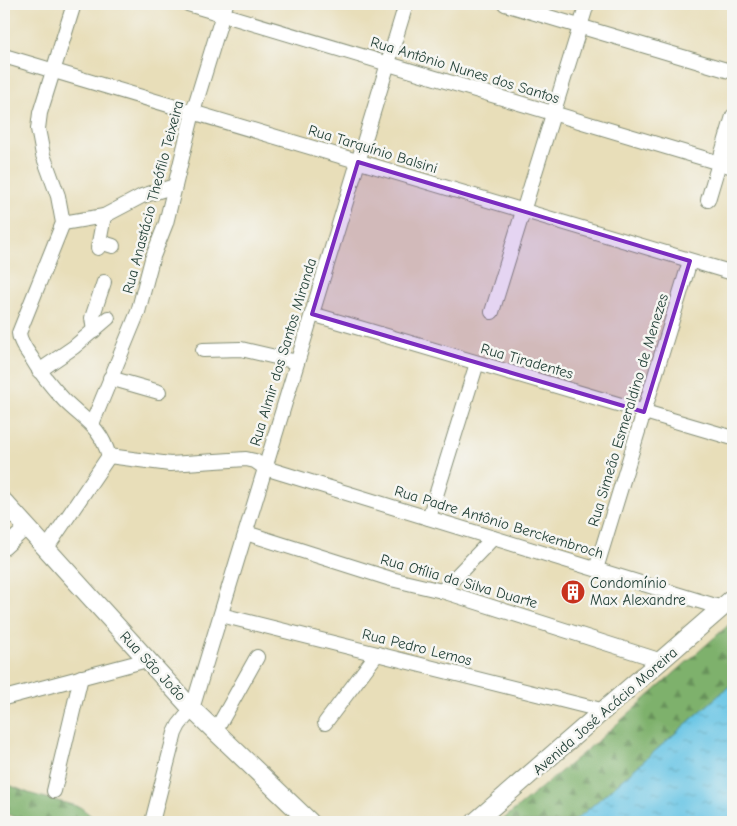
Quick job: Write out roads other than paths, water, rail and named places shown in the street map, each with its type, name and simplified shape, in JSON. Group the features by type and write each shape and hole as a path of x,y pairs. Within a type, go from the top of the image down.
{"main road":[{"name":"Rua São João","path":"4,502 192,710 310,822"},
{"name":"Avenida José Acácio Moreira","path":"475,822 728,603"}],"street":[{"path":"46,549 109,456 105,444 92,424 63,399 40,371 23,346 20,333 63,223 58,196 43,155 38,129 40,113 74,4"},
{"name":"Rua Antônio Nunes dos Santos","path":"188,4 224,9 388,64 733,167"},
{"name":"Rua Almir dos Santos Miranda","path":"192,710 406,4"},
{"path":"505,4 733,72"},
{"path":"492,312 587,4"},
{"name":"Rua Anastácio Theófilo Teixeira","path":"92,424 138,312 152,259 166,223 193,112 224,9"},
{"name":"Rua Tarquínio Balsini","path":"4,56 733,273"},
{"path":"708,200 733,116"},
{"path":"63,223 104,216 142,196 175,186"},
{"path":"104,216 104,246"},
{"name":"Rua Simeão Esmeraldino de Menezes","path":"596,569 690,261"},
{"path":"94,331 92,318 104,282"},
{"name":"Rua Tiradentes","path":"312,314 733,438"},
{"path":"40,371 74,347 108,318"},
{"path":"203,350 241,349 298,362"},
{"path":"429,518 477,363"},
{"path":"110,378 159,392"},
{"name":"Rua Padre Antônio Berckembroch","path":"109,456 170,464 246,459 265,468 596,569 728,603"},
{"path":"4,548 27,527"},
{"name":"Rua Otília da Silva Duarte","path":"246,533 391,579 442,591 662,661"},
{"path":"442,591 493,538"},
{"name":"Rua Pedro Lemos","path":"221,615 605,711"},
{"path":"325,723 377,654"},
{"path":"215,732 257,657"},
{"path":"4,698 147,660"},
{"path":"54,791 81,678"},
{"path":"152,822 175,732 192,710"}],"water":[{"path":"733,683 733,822 572,822 584,813"}],"place":[{"name":"Condomínio Max Alexandre","path":"573,592"}]}
